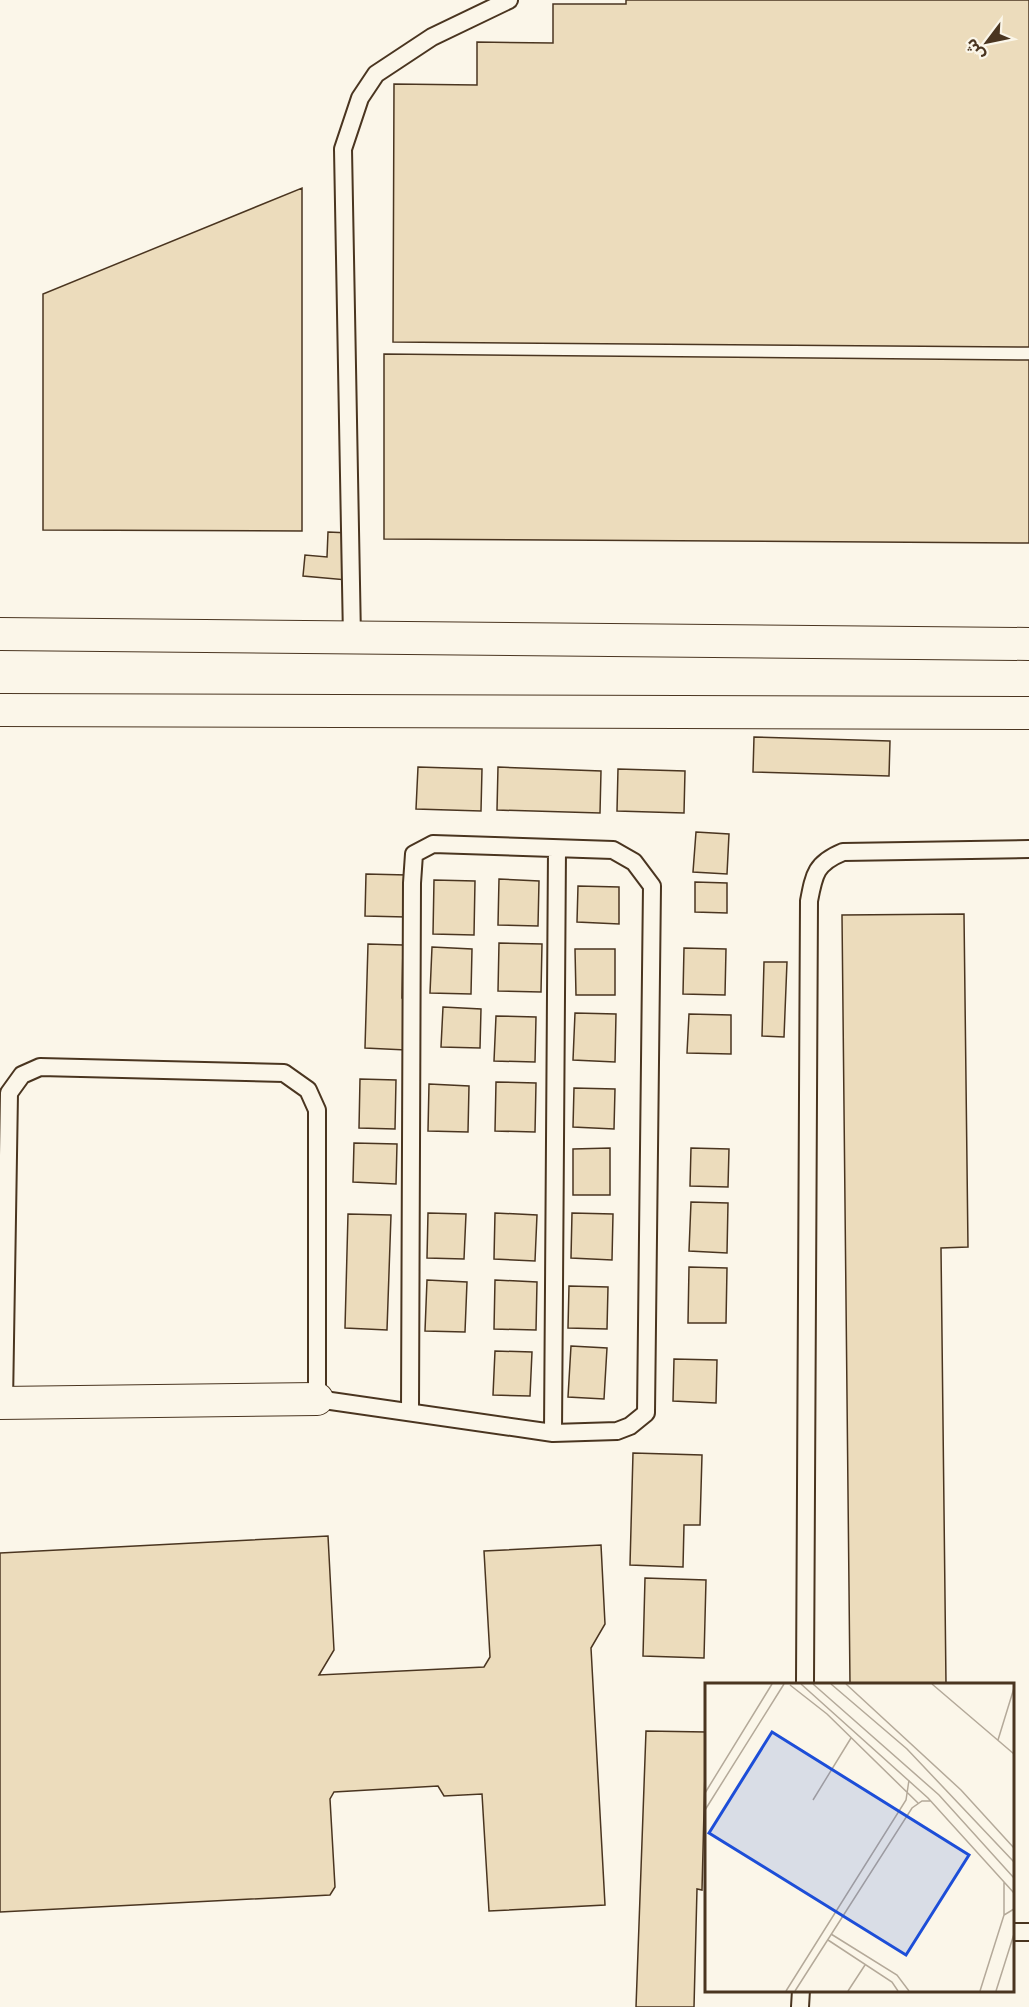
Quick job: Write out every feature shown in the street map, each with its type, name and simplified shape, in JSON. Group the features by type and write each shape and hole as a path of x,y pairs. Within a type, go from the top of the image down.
{"street":[{"path":"0,634 1029,644"},
{"path":"0,710 1029,713"},
{"path":"2,1403 317,1400"}],"lane":[{"path":"352,638 343,148 360,98 376,74 432,37 508,0"},
{"path":"2,1403 9,1093 22,1075 40,1067 284,1073 308,1090 317,1110 317,1400 410,1411 553,1433 617,1431 630,1426 646,1413 652,886 634,862 613,850 433,844 414,854 410,1411"},
{"path":"553,1433 557,849"},
{"path":"805,1683 809,913 813,875 827,859 843,852 1029,849"},
{"path":"800,2007 801,1992"}],"building":[{"path":"626,0 1029,0 1029,347 393,342 394,84 477,85 477,42 553,43 553,4 626,4"},
{"path":"302,188 302,531 43,530 43,294"},
{"path":"384,354 1029,360 1029,543 384,539"},
{"path":"328,532 350,533 347,580 303,576 305,555 327,557"},
{"path":"754,737 890,741 889,776 753,772"},
{"path":"418,767 482,769 481,811 416,809"},
{"path":"498,767 601,771 600,813 497,810"},
{"path":"618,769 685,771 684,813 617,811"},
{"path":"696,832 729,834 727,874 693,872"},
{"path":"366,874 407,875 406,917 365,916"},
{"path":"499,879 539,881 538,926 498,925"},
{"path":"434,880 475,881 474,935 433,934"},
{"path":"695,882 727,883 727,913 695,912"},
{"path":"578,886 619,887 619,924 577,922"},
{"path":"964,914 968,1247 941,1248 946,1683 850,1683 842,915"},
{"path":"499,943 542,944 541,992 498,991"},
{"path":"368,944 403,945 402,998 407,998 406,1050 365,1048"},
{"path":"432,947 472,949 471,994 430,993"},
{"path":"684,948 726,949 725,995 683,994"},
{"path":"575,949 615,949 615,995 576,995"},
{"path":"764,962 787,962 784,1037 762,1036"},
{"path":"443,1007 481,1009 480,1048 441,1047"},
{"path":"575,1013 616,1014 615,1062 573,1060"},
{"path":"689,1014 731,1015 731,1054 687,1053"},
{"path":"496,1016 536,1017 535,1062 494,1061"},
{"path":"360,1079 396,1080 395,1129 359,1128"},
{"path":"496,1082 536,1083 535,1132 495,1131"},
{"path":"429,1084 469,1086 468,1132 428,1131"},
{"path":"574,1088 615,1089 614,1129 573,1127"},
{"path":"354,1143 397,1144 396,1184 353,1182"},
{"path":"610,1148 610,1195 573,1195 573,1149"},
{"path":"691,1148 729,1149 728,1187 690,1186"},
{"path":"691,1202 728,1203 727,1253 689,1251"},
{"path":"428,1213 466,1214 464,1259 427,1258"},
{"path":"495,1213 537,1215 535,1261 494,1259"},
{"path":"572,1213 613,1214 612,1260 571,1258"},
{"path":"348,1214 391,1215 387,1330 345,1328"},
{"path":"689,1267 727,1268 726,1323 688,1323"},
{"path":"427,1280 467,1282 465,1332 425,1331"},
{"path":"495,1280 537,1282 536,1330 494,1329"},
{"path":"569,1286 608,1287 607,1329 568,1328"},
{"path":"571,1346 607,1348 604,1399 568,1397"},
{"path":"495,1351 532,1352 530,1396 493,1395"},
{"path":"674,1359 717,1360 716,1403 673,1401"},
{"path":"633,1453 702,1455 700,1525 684,1525 683,1567 630,1565"},
{"path":"328,1536 334,1650 319,1675 484,1667 490,1657 484,1551 601,1545 605,1624 591,1648 605,1905 489,1911 482,1794 444,1796 438,1786 334,1792 330,1799 335,1887 330,1895 0,1912 0,1553"},
{"path":"645,1578 706,1580 704,1658 643,1656"},
{"path":"646,1731 705,1732 702,1890 697,1889 694,2007 636,2007"}]}
